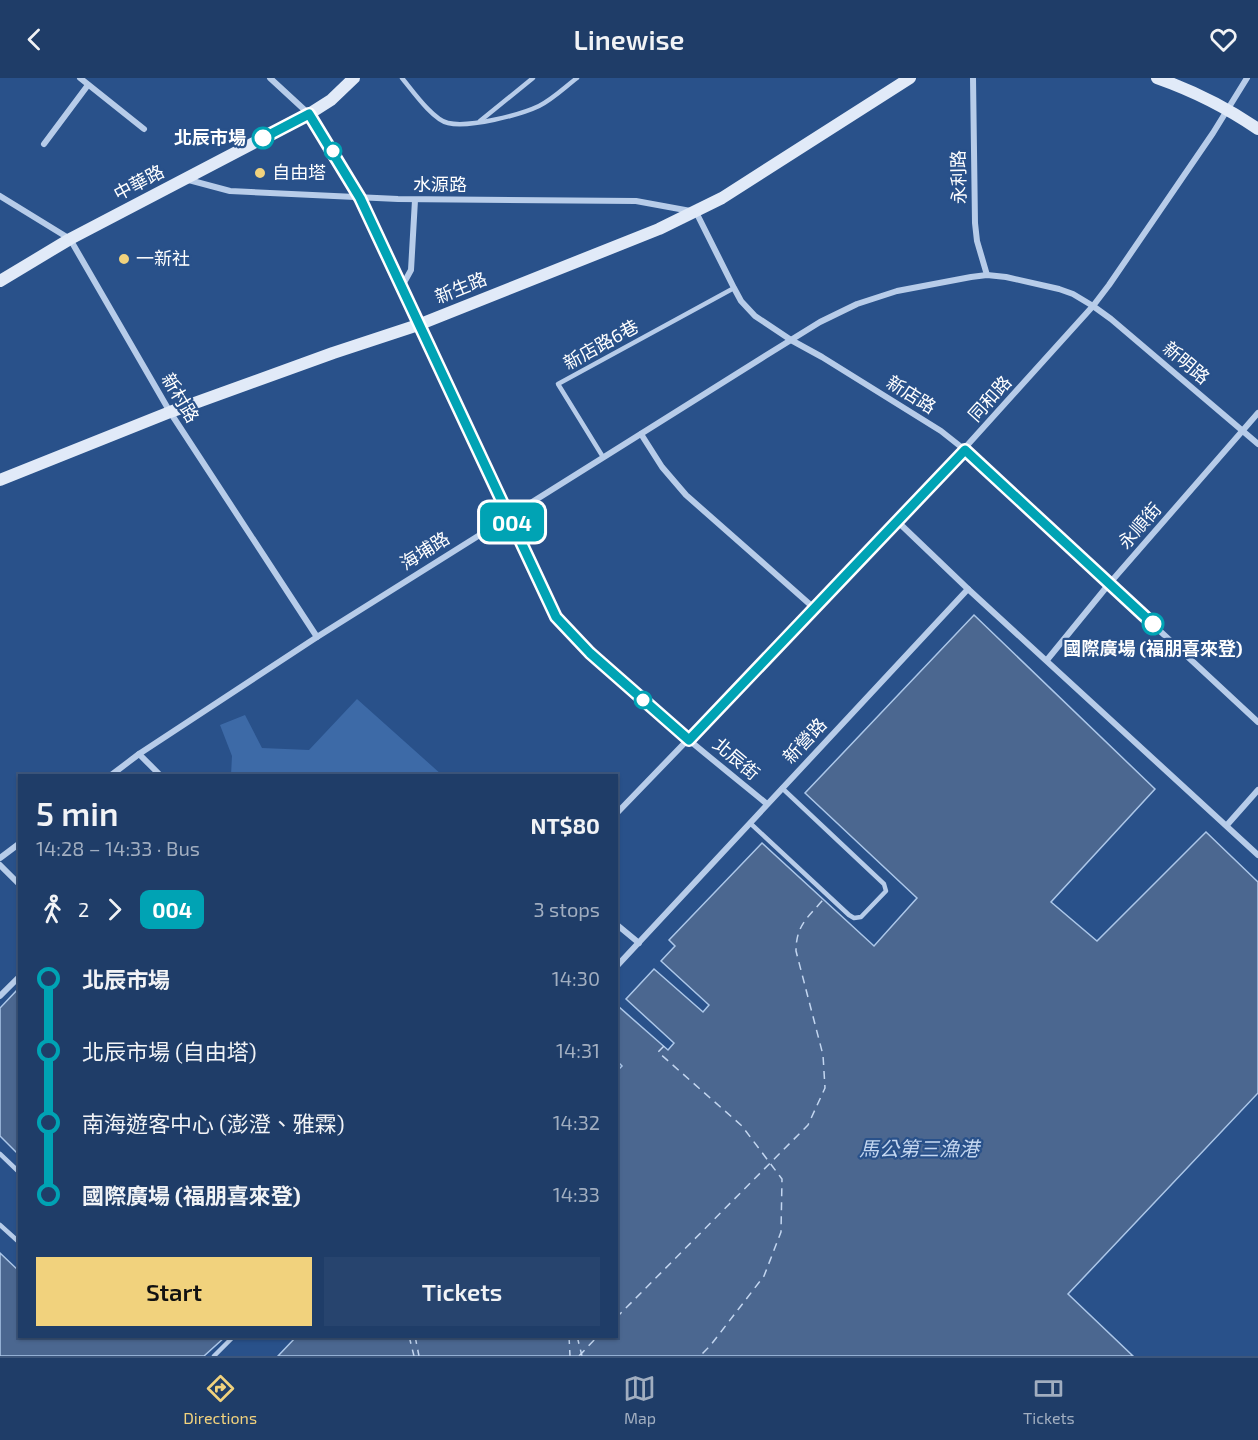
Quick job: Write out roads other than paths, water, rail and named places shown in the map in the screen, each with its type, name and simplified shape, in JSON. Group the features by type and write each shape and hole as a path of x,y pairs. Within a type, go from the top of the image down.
{"main road":[{"name":"中華路","path":"0,281 70,239 309,114 331,100 354,78"},
{"name":"新生路","path":"0,480 170,412 418,325 696,212 722,198 910,78"},
{"path":"1157,78 1189,89 1228,109 1258,129"}],"street":[{"path":"80,78 144,129"},
{"name":"北辰街","path":"270,78 309,114 360,198 556,617 590,653 689,740 767,804"},
{"name":"永利路","path":"973,78 975,223 977,241 987,275"},
{"name":"同和路","path":"618,812 898,522 1093,306 1247,78"},
{"path":"44,144 88,85"},
{"name":"水源路","path":"185,179 230,191 414,200 636,201 696,212"},
{"name":"新村路","path":"0,196 70,239 170,412 317,637"},
{"path":"401,288 411,270 414,200"},
{"name":"新店路","path":"696,212 741,301 755,316 941,431 965,450 1258,722"},
{"name":"新明路","path":"987,275 1059,289 1093,306 1258,444"},
{"name":"海埔路","path":"113,774 139,754 317,637 820,322 857,304 919,286 987,275"},
{"name":"永順街","path":"1047,660 1109,584 1258,413"},
{"path":"641,434 662,467 686,495 814,608"},
{"path":"898,522 1258,855"},
{"name":"新營路","path":"618,965 968,589"},
{"path":"139,754 159,774"},
{"path":"1227,825 1258,790"},
{"path":"0,858 18,844"},
{"path":"0,865 18,883"},
{"path":"618,926 639,943"},
{"path":"0,996 18,978"}],"lane":[{"path":"402,78 436,116 448,123 478,123 516,115 541,105 577,78"},
{"path":"478,123 533,78"},
{"name":"新店路6巷","path":"603,457 558,384 734,288"},
{"path":"750,823 854,918 861,917 886,891 884,884 782,788"},
{"path":"823,900 828,895"},
{"path":"0,1154 18,1171"},
{"path":"0,1225 18,1241"},
{"path":"214,1356 232,1338"}],"water":[{"name":"馬公第三漁港","path":"974,615 1155,789 1051,902 1097,941 1206,832 1258,882 1258,1093 1068,1294 1133,1356 278,1356 295,1338 618,1338 618,1070 622,1066 618,1062 619,1007 668,1050 674,1043 626,999 654,969 703,1012 709,1005 661,961 675,946 669,940 762,843 874,946 917,898 805,793"},
{"path":"18,989 18,1154 0,1136 0,1008"},
{"path":"0,1253 18,1270 18,1338 224,1338 204,1356 0,1356"}],"place":[{"name":"北辰市場","path":"263,138"},
{"name":"自由塔","path":"260,173"},
{"name":"一新社","path":"124,259"},
{"name":"國際廣場 (福朋喜來登)","path":"1153,624"}]}
